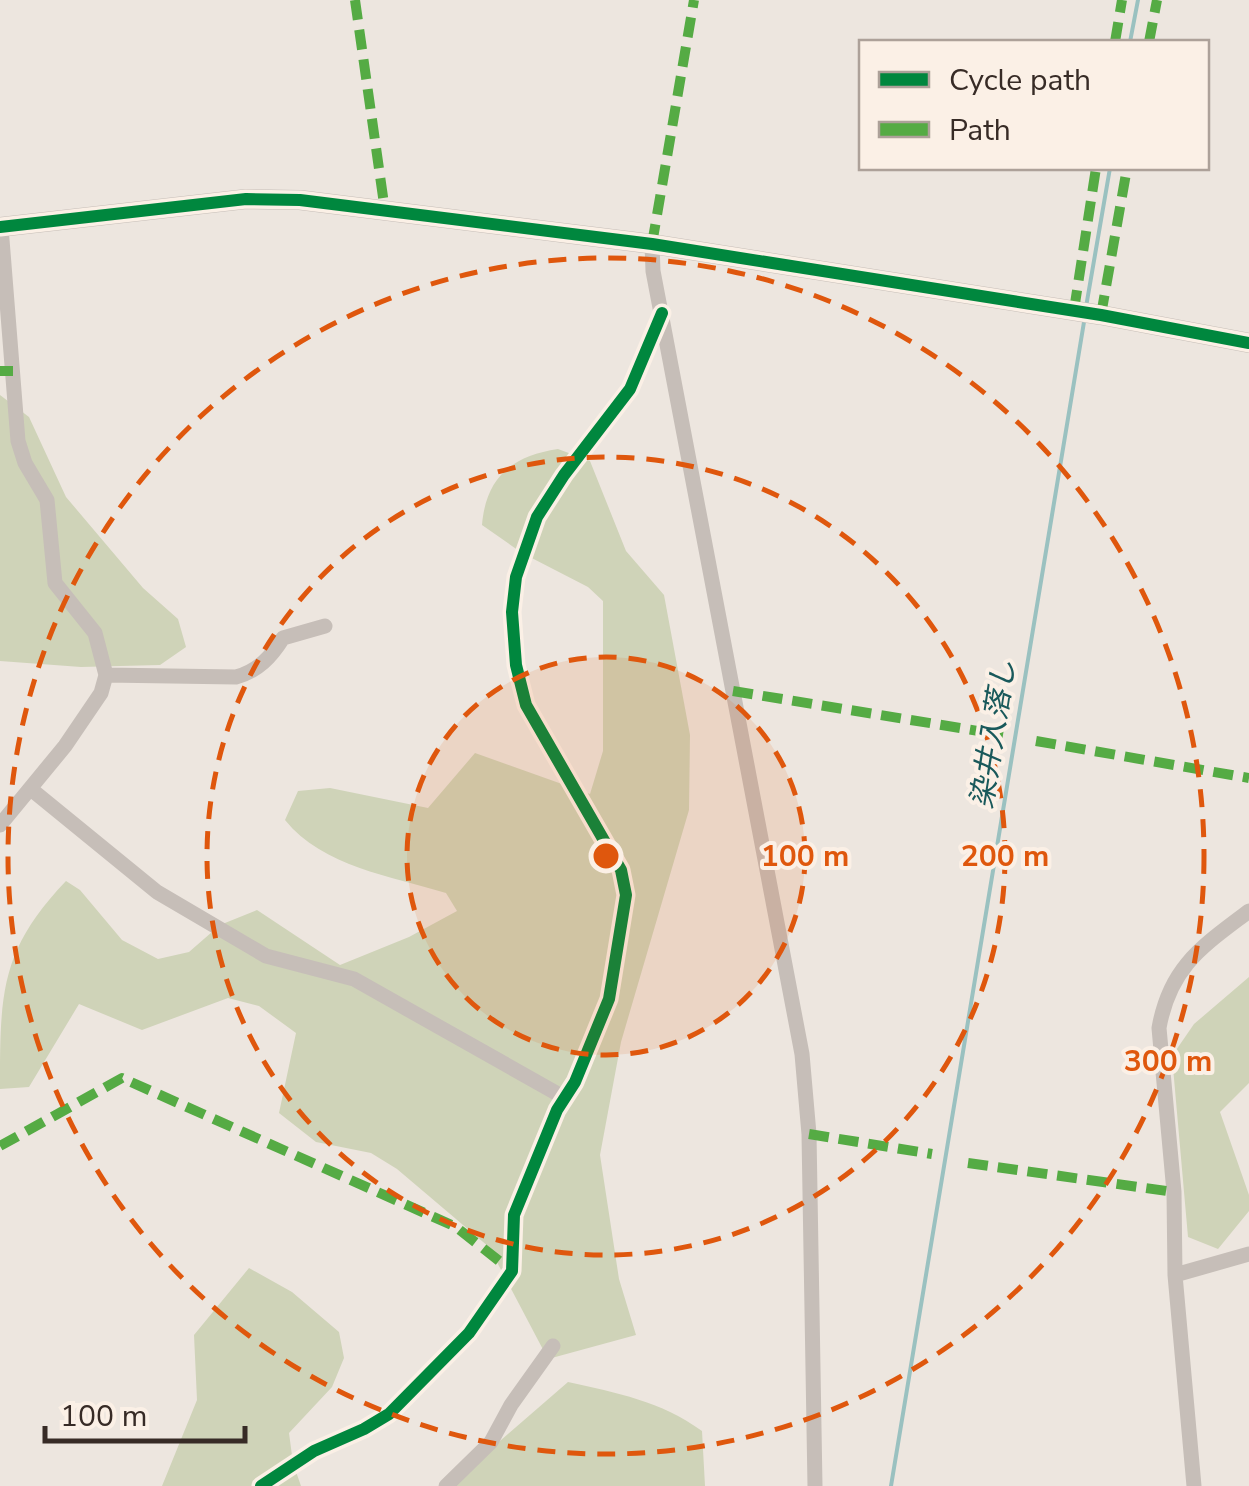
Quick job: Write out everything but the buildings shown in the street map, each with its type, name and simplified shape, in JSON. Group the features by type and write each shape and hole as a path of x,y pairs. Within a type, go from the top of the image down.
{"street":[{"path":"0,824 32,790 101,693 106,676 95,633 56,583 46,500 25,463 18,441 0,227 272,198 652,244 1101,314 1249,343"},
{"path":"652,244 653,271 802,1054 809,1134 815,1486"},
{"path":"261,1486 314,1451 389,1414 469,1334 512,1272 514,1215 601,1024 626,896 621,870 526,704 516,665 512,612 516,577 537,517 630,389 662,313"},
{"path":"106,676 236,677 271,657 283,638 324,626"},
{"path":"32,790 157,892 266,956 354,978 565,1098"},
{"path":"1194,1486 1159,1028 1173,980 1188,960 1249,910"},
{"path":"1175,1275 1249,1254"},
{"path":"446,1486 491,1442 510,1405 553,1346"}],"green space":[{"path":"0,395 29,417 66,497 143,588 178,619 186,647 160,665 81,667 0,661"},
{"path":"558,449 590,461 626,551 664,595 690,735 689,810 621,1042 600,1155 619,1279 636,1335 548,1359 489,1247 397,1169 371,1153 316,1142 279,1113 296,1033 259,1006 228,998 142,1030 79,1004 29,1087 0,1089 0,1056 3,1000 16,952 44,906 66,881 80,890 122,940 158,959 189,952 220,925 257,910 340,965 409,937 457,911 446,893 359,868 318,849 285,820 298,791 330,788 428,808 475,753 590,794 603,751 603,601 588,587 522,553 482,525 489,494 504,472 527,457"},
{"path":"1249,977 1249,1083 1220,1112 1249,1195 1249,1211 1218,1249 1188,1237 1172,1056 1194,1024"},
{"path":"249,1268 292,1292 339,1332 344,1358 332,1387 289,1433 301,1486 162,1486 197,1400 194,1335"},
{"path":"568,1382 655,1405 702,1431 705,1486 448,1486"}],"waterway":[{"name":"染井入落し","path":"1130,40 1138,0"},
{"name":"染井入落し","path":"1086,307 1110,170"},
{"name":"染井入落し","path":"891,1486 1084,322"}],"marked path":[{"path":"355,0 385,211"},
{"path":"652,244 694,0"},
{"path":"1115,40 1122,0"},
{"path":"1149,40 1157,0"},
{"path":"1074,310 1096,170"},
{"path":"1101,315 1127,170"},
{"path":"0,371 13,371"},
{"path":"733,691 1003,735"},
{"path":"1036,741 1249,778"},
{"path":"0,1146 122,1078 456,1227 512,1271"},
{"path":"809,1134 932,1154"},
{"path":"968,1163 1174,1192"}],"cycle path":[{"path":"0,227 246,199 300,200 652,244 1101,315 1249,343"},
{"path":"261,1486 314,1451 389,1414 469,1333 512,1271 514,1215 609,999 626,895 621,870 526,705 516,665 512,612 516,577 537,517 630,389 662,313"}]}
